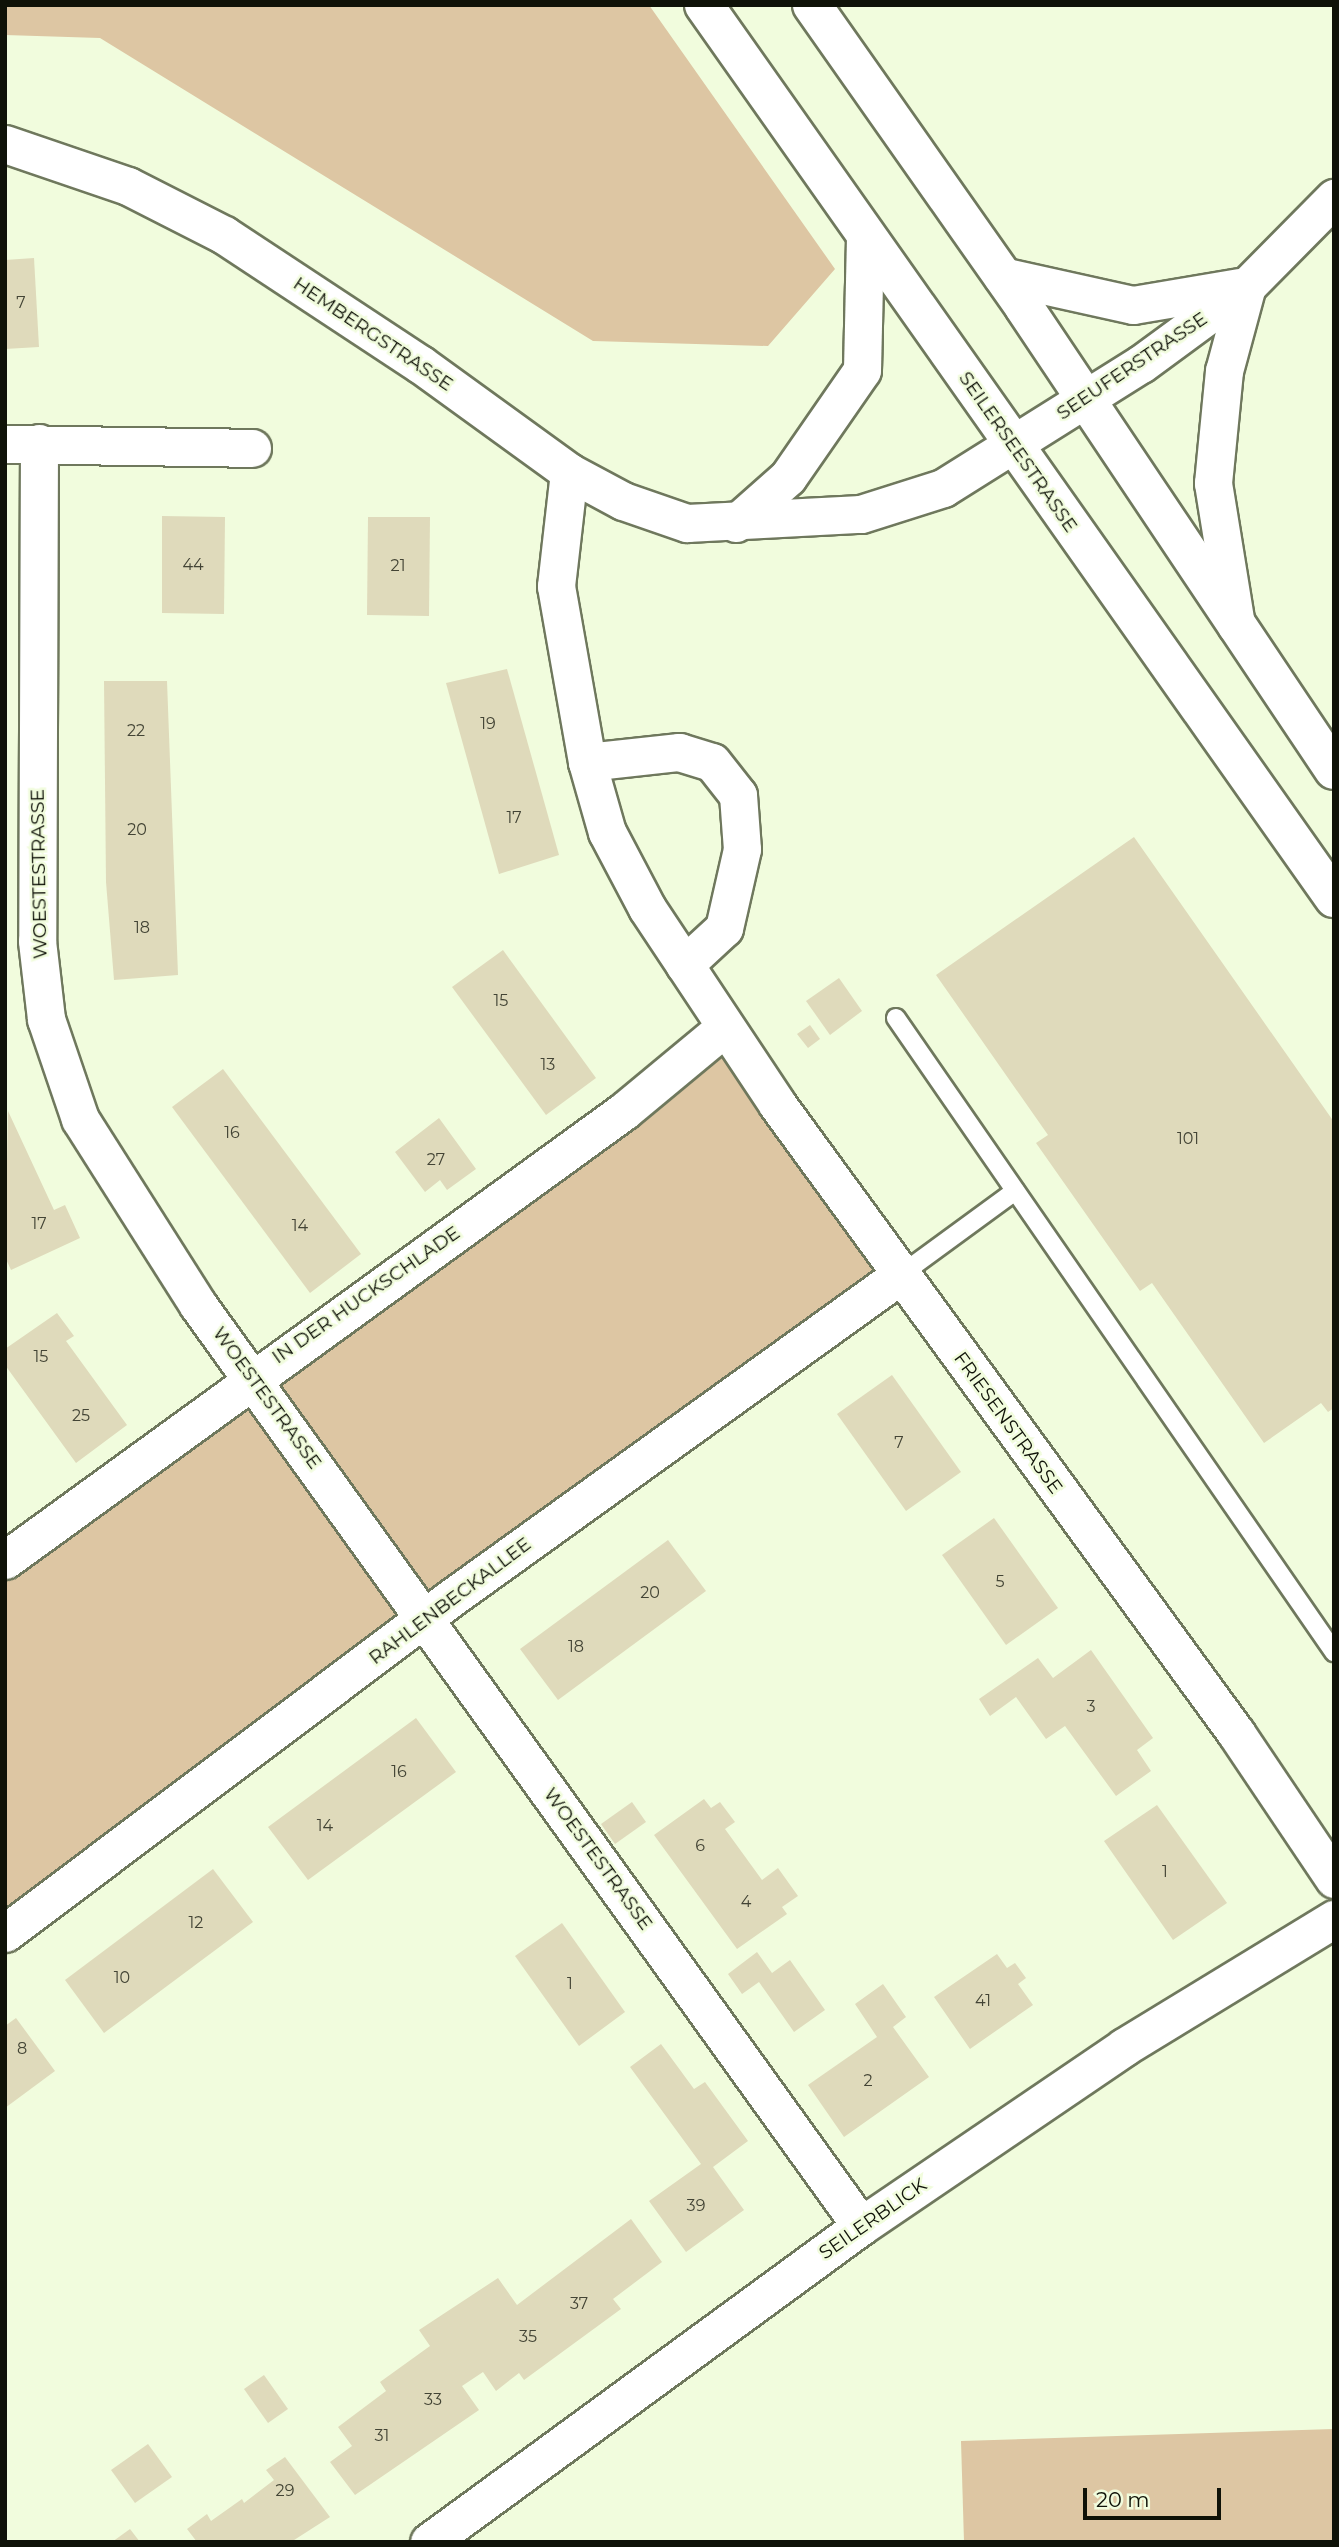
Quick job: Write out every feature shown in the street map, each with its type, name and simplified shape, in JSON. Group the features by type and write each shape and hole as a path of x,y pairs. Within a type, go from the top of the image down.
{"main road":[{"name":"SEILERSEESTRASSE","path":"704,5 1334,898"},
{"path":"812,5 1002,276 1237,630 1334,770"}],"street":[{"name":"HEMBERGSTRASSE","path":"5,144 128,186 224,235 420,364 569,472 623,501 687,523 736,523 861,514 943,488 1016,445"},
{"name":"SEEUFERSTRASSE","path":"1016,445 1247,286 1334,198"},
{"path":"736,523 788,477 862,370 865,236"},
{"name":"SEEUFERSTRASSE","path":"1002,276 1133,305 1247,286"},
{"name":"SEEUFERSTRASSE","path":"1237,630 1213,483 1224,371 1247,286"},
{"path":"22,443 252,448"},
{"name":"WOESTESTRASSE","path":"22,443 37,941 46,1019 80,1119 116,1182 252,1376 861,2225"},
{"name":"FRIESENSTRASSE","path":"569,472 556,586 587,762 607,832 684,965 725,1027 900,1276 1236,1733 1334,1879"},
{"path":"587,762 679,752 712,762 738,795 742,849 724,928 684,965"},
{"name":"IN DER HUCKSCHLADE","path":"5,1560 252,1376 624,1111 725,1027"},
{"name":"RAHLENBECKALLEE","path":"5,1933 427,1618 900,1276"},
{"name":"SEILERBLICK","path":"429,2542 861,2225 1124,2047 1334,1919"}],"lane":[{"path":"896,1018 1334,1652"},
{"path":"900,1276 1015,1191"}],"shaded area":[{"path":"5,5 649,5 835,269 768,346 593,341 100,38 5,35"},
{"path":"724,1046 886,1274 5,1920 5,1568"},
{"path":"1334,2429 1334,2542 964,2542 961,2441"}],"building":[{"path":"34,258 39,347 5,349 5,260"},
{"path":"162,516 225,517 224,614 162,613"},
{"path":"368,517 430,517 429,616 367,615"},
{"path":"507,669 559,855 499,874 446,683"},
{"path":"104,681 167,681 178,975 114,980 106,882"},
{"path":"1134,837 1334,1122 1334,1408 1328,1412 1321,1403 1264,1443 1152,1283 1140,1291 1036,1143 1048,1135 936,975"},
{"path":"503,950 596,1078 546,1115 452,987"},
{"path":"839,978 862,1011 830,1035 806,1001"},
{"path":"810,1025 820,1039 808,1048 797,1034"},
{"path":"223,1069 361,1254 310,1293 172,1107"},
{"path":"8,1111 54,1210 65,1205 80,1238 11,1270 5,1257"},
{"path":"439,1118 476,1169 447,1190 440,1180 425,1192 395,1152"},
{"path":"57,1313 74,1336 66,1341 127,1425 76,1463 5,1365 5,1349"},
{"path":"892,1375 961,1472 906,1511 837,1414"},
{"path":"994,1518 1058,1608 1006,1645 942,1555"},
{"path":"668,1540 706,1591 558,1700 520,1649"},
{"path":"1091,1650 1153,1738 1137,1750 1151,1771 1116,1796 1065,1726 1046,1739 1016,1697 990,1716 979,1699 1038,1658 1053,1678"},
{"path":"416,1718 456,1772 308,1880 268,1827"},
{"path":"704,1799 711,1808 720,1802 735,1822 725,1829 762,1880 778,1868 798,1896 782,1907 787,1914 737,1949 654,1835"},
{"path":"632,1802 646,1822 615,1844 601,1824"},
{"path":"1157,1805 1227,1903 1173,1940 1104,1841"},
{"path":"213,1869 253,1922 104,2033 65,1980"},
{"path":"562,1923 625,2012 579,2046 515,1956"},
{"path":"757,1952 772,1973 790,1960 825,2010 794,2032 759,1982 742,1994 728,1974"},
{"path":"997,1954 1007,1968 1015,1963 1026,1978 1018,1984 1033,2005 970,2049 934,1997"},
{"path":"883,1984 906,2017 893,2027 929,2077 844,2137 808,2085 877,2037 855,2004"},
{"path":"16,2018 55,2071 5,2108 5,2026"},
{"path":"661,2044 694,2089 705,2082 748,2141 713,2167 744,2210 686,2252 649,2201 701,2164 630,2067"},
{"path":"631,2219 662,2262 613,2299 621,2309 524,2380 519,2373 496,2391 483,2372 462,2386 479,2410 355,2495 330,2462 352,2446 338,2427 386,2391 380,2382 430,2346 419,2330 498,2278 517,2305"},
{"path":"264,2375 288,2409 268,2423 244,2389"},
{"path":"148,2444 172,2477 135,2503 111,2470"},
{"path":"285,2457 330,2517 291,2542 197,2542 187,2529 207,2514 211,2521 242,2499 244,2503 274,2480 266,2470"},
{"path":"130,2529 140,2542 112,2542"}]}
